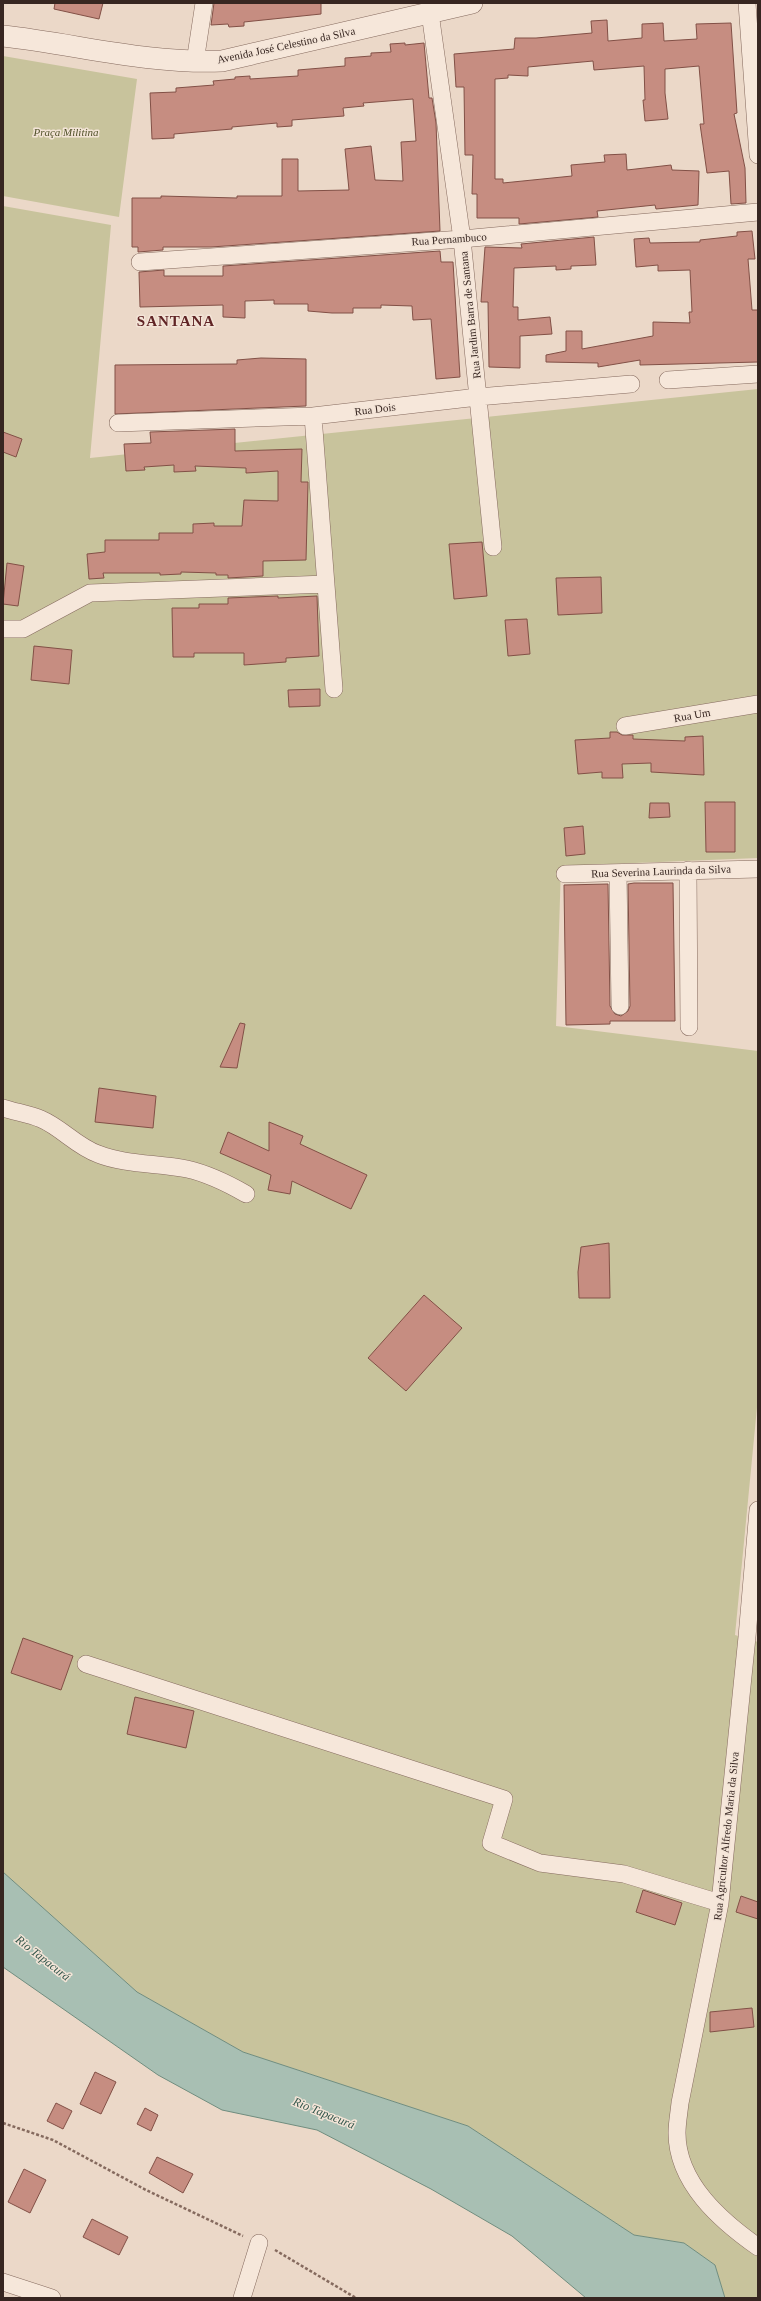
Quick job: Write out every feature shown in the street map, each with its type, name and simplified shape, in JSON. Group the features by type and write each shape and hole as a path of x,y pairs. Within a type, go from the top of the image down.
{"street":[{"path":"195,62 204,3"},
{"name":"Avenida José Celestino da Silva","path":"3,36 142,58 195,62 222,61 472,3"},
{"path":"747,3 758,155"},
{"name":"Rua Jardim Barra de Santana","path":"430,13 462,239 493,547"},
{"name":"Rua Pernambuco","path":"140,262 462,239 758,212"},
{"path":"668,380 758,374"},
{"name":"Rua Dois","path":"118,423 313,416 478,397 631,384"},
{"path":"313,416 334,689"},
{"path":"3,629 23,629 90,593 326,584"},
{"name":"Rua Um","path":"625,726 758,704"},
{"name":"Rua Severina Laurinda da Silva","path":"565,874 758,869"},
{"path":"688,870 689,1027"},
{"path":"618,873 620,1006"},
{"path":"3,1108 40,1119 62,1131 80,1146 97,1154 114,1159 187,1169 221,1180 246,1194"},
{"name":"Rua Agricultor Alfredo Maria da Silva","path":"758,1510 753,1638 720,1903 680,2103 677,2134 682,2163 703,2200 721,2218 758,2247"},
{"path":"86,1664 504,1799 491,1843 540,1863 624,1874 720,1903"},
{"path":"242,2298 259,2243"},
{"path":"3,2282 52,2298"}],"path":[{"path":"3,2123 52,2140 146,2190 290,2258 356,2298"}],"green space":[{"name":"Praça Militina","path":"3,56 137,79 119,217 3,196"},
{"path":"3,206 111,225 90,458 758,389 758,858 561,866 556,1026 758,1051 758,1397 735,1635 758,1642 758,2298 725,2298 715,2265 684,2243 634,2235 468,2126 243,2052 137,1992 3,1872"}],"water":[{"name":"Rio Tapacurá","path":"3,1872 137,1992 243,2052 468,2126 634,2235 684,2243 715,2265 725,2298 586,2298 512,2236 431,2189 317,2130 222,2110 158,2075 3,1967"}],"building":[{"path":"55,3 103,3 99,19 54,9"},
{"path":"214,3 321,3 321,14 244,22 244,26 229,27 228,24 211,25"},
{"path":"607,20 608,41 642,38 642,24 663,23 664,41 697,39 696,24 731,23 737,113 734,114 745,168 746,203 731,204 729,171 707,173 700,124 704,124 699,66 665,69 665,93 668,119 645,121 643,100 645,100 644,66 594,70 593,61 528,67 528,76 508,75 508,78 495,79 495,179 503,179 503,183 572,176 571,165 605,162 604,155 626,154 627,170 671,165 672,170 699,171 698,205 656,209 655,205 597,211 598,217 519,224 519,218 477,218 477,194 472,194 473,155 465,155 464,87 456,87 454,54 514,49 515,38 536,38 592,33 591,21"},
{"path":"405,43 405,45 424,43 429,98 432,98 436,123 440,231 211,247 163,247 163,250 138,252 138,247 132,247 132,198 161,198 161,196 237,198 237,196 282,196 282,159 298,159 298,191 349,190 345,149 371,146 375,180 403,181 401,142 416,141 413,99 363,103 364,106 343,108 344,116 292,120 292,126 277,127 277,123 232,127 232,129 174,134 174,138 152,139 150,93 176,92 176,88 214,85 213,81 235,79 235,77 250,76 250,79 298,76 298,70 345,66 345,58 371,56 371,53 391,52 390,44"},
{"path":"752,231 755,259 748,259 752,310 758,310 758,362 640,365 640,360 598,367 598,363 546,362 546,355 566,351 566,331 582,331 582,349 653,336 653,322 690,323 689,312 692,312 690,270 658,271 658,265 636,267 634,239 649,238 650,243 700,242 700,240 737,236 737,232"},
{"path":"594,237 596,265 571,266 571,269 556,270 556,266 514,268 513,307 518,307 518,320 550,317 552,334 520,336 520,368 489,367 488,302 481,302 485,247 522,248 521,244"},
{"path":"440,251 441,262 453,262 460,377 436,379 431,319 413,320 412,306 381,305 381,308 353,308 353,313 332,313 308,311 308,304 274,304 274,300 245,301 245,318 223,317 223,305 140,307 139,272 164,270 164,276 223,276 223,266"},
{"path":"261,358 306,359 306,406 115,414 115,365 237,364 237,360"},
{"path":"235,429 235,451 302,449 301,482 308,482 306,560 263,561 263,576 228,578 228,575 216,575 216,573 181,572 181,574 160,575 160,573 103,573 104,578 89,579 87,554 105,552 105,540 159,540 159,533 193,533 193,524 214,523 214,526 242,526 244,500 278,501 278,471 246,473 246,468 195,466 196,471 174,472 174,465 144,467 145,470 126,471 124,444 151,443 150,432"},
{"path":"3,432 22,439 16,457 3,452"},
{"path":"482,542 487,596 454,599 449,544"},
{"path":"7,563 24,566 18,606 3,604"},
{"path":"601,577 602,613 558,615 556,578"},
{"path":"278,596 278,598 317,596 319,656 286,658 286,662 244,665 244,653 194,653 194,657 173,657 172,608 199,608 199,604 228,604 228,598"},
{"path":"527,619 530,654 508,656 505,620"},
{"path":"34,646 72,650 69,684 31,680"},
{"path":"320,689 320,706 289,707 288,690"},
{"path":"610,732 617,732 622,735 633,735 633,739 685,741 685,737 703,736 704,775 651,772 651,763 622,764 623,778 602,778 602,772 578,774 575,740 610,738"},
{"path":"705,802 735,802 735,852 706,852"},
{"path":"650,803 669,803 670,817 649,818"},
{"path":"583,826 585,854 566,856 564,828"},
{"path":"673,883 675,1021 610,1021 610,1024 566,1025 564,885 608,884 610,1006 615,1014 621,1016 628,1011 630,1006 628,884"},
{"path":"240,1023 245,1024 237,1068 220,1067"},
{"path":"99,1088 156,1096 153,1128 95,1122"},
{"path":"269,1122 303,1136 300,1144 367,1175 351,1209 292,1181 290,1194 268,1190 271,1175 220,1153 228,1132 269,1151"},
{"path":"609,1243 610,1298 579,1298 578,1272 581,1247"},
{"path":"424,1295 462,1328 406,1391 368,1358"},
{"path":"23,1638 73,1656 61,1690 11,1673"},
{"path":"135,1697 194,1711 186,1748 127,1734"},
{"path":"643,1890 682,1903 675,1925 636,1912"},
{"path":"741,1896 758,1902 758,1919 736,1912"},
{"path":"752,2008 754,2027 710,2032 710,2012"},
{"path":"95,2072 116,2082 101,2114 80,2104"},
{"path":"56,2103 72,2111 63,2129 47,2121"},
{"path":"145,2108 158,2115 151,2131 137,2124"},
{"path":"157,2157 193,2174 183,2193 149,2173"},
{"path":"24,2169 46,2180 30,2213 8,2202"},
{"path":"92,2219 128,2237 119,2255 83,2237"}],"district":[{"name":"SANTANA","path":"176,321"}]}
